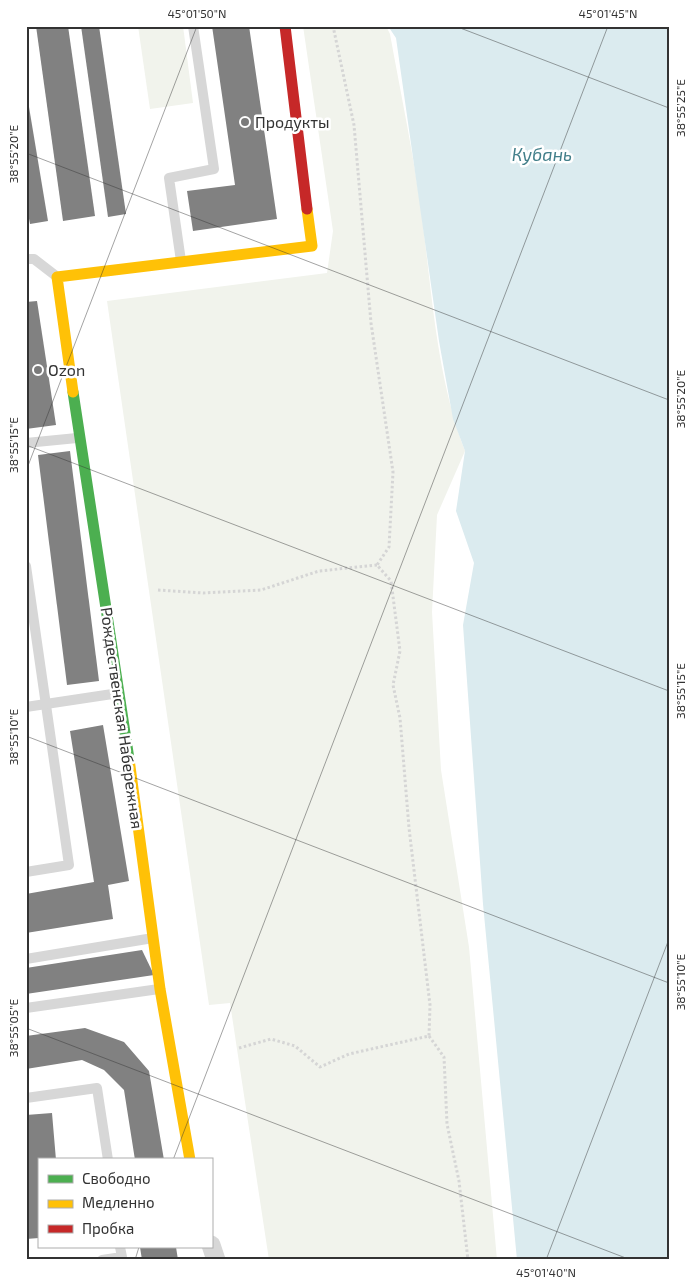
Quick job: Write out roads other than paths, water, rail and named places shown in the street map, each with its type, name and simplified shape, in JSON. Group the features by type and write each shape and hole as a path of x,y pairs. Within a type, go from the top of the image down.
{"street":[{"path":"57,277 312,246 285,26"},
{"name":"Рождественская Набережная","path":"57,277 79,438 120,693 160,989 190,1158"},
{"path":"212,1248 216,1260"}],"lane":[{"path":"181,263 169,178 214,169 194,26"},
{"path":"26,259 34,259 57,277"},
{"path":"26,443 79,438"},
{"path":"26,566 69,864 26,872"},
{"path":"26,707 120,693"},
{"path":"26,959 154,938"},
{"path":"26,1008 160,989"},
{"path":"26,1098 98,1088 108,1158"},
{"path":"102,1260 121,1255"}],"water":[{"name":"Кубань","path":"388,26 669,26 669,1260 517,1260 483,904 463,625 474,563 456,511 465,451 453,419 439,341 396,38"}],"place":[{"name":"Продукты","path":"245,122"},
{"name":"Ozon","path":"38,370"}]}
